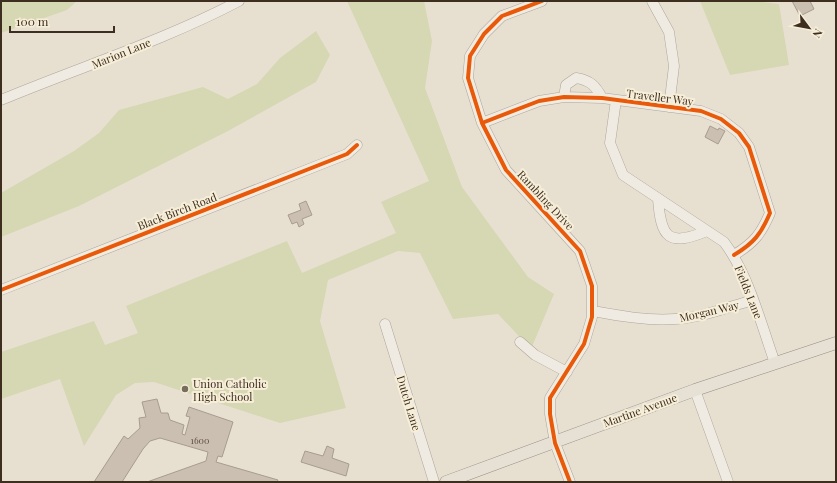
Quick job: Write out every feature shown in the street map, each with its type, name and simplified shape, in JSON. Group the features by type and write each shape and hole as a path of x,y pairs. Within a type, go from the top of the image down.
{"main road":[{"name":"Martine Avenue","path":"446,482 695,390 836,343"}],"street":[{"name":"Marion Lane","path":"1,100 209,17 239,1"},
{"name":"Rambling Drive","path":"542,1 502,16 484,34 470,56 468,78 482,123 506,170 580,251 592,286 593,311 584,344 550,398 550,414 555,442 570,482"},
{"path":"652,1 669,32 674,66 669,107"},
{"path":"564,97 566,85 576,78 591,82 596,87 602,98"},
{"name":"Traveller Way","path":"482,123 539,101 564,97 602,98 701,111 721,119 739,133 749,147 770,213 762,230 749,246 734,255"},
{"name":"Fields Lane","path":"616,100 610,143 623,175 724,242 734,255 753,300 776,363"},
{"name":"Black Birch Road","path":"1,290 347,154 357,145"},
{"path":"658,199 662,228 669,235 676,239 688,239 707,231"},
{"name":"Morgan Way","path":"593,311 642,319 691,318 753,300"},
{"name":"Dutch Lane","path":"385,324 434,482"},
{"path":"520,342 535,355 567,372"},
{"path":"695,390 728,482"}],"green space":[{"path":"1,1 77,1 67,10 1,33"},
{"path":"347,1 424,1 432,41 425,88 462,187 528,277 554,294 531,349 498,314 453,319 420,253 398,251 328,280 320,321 346,408 280,423 154,382 135,383 116,395 84,446 60,379 1,399 1,352 94,321 105,345 138,333 126,306 287,241 302,273 396,233 381,202 429,181"},
{"path":"700,1 753,1 779,4 789,65 730,75"},
{"path":"316,31 330,55 316,82 228,131 79,206 1,237 1,193 74,151 99,133 119,110 203,87 228,99 257,84 280,58"}],"building":[{"path":"792,1 810,1 814,9 800,16"},
{"path":"710,126 718,130 719,128 725,131 718,144 705,137"},
{"path":"306,201 312,215 302,219 304,224 299,227 297,222 292,224 288,215 301,210 299,204"},
{"path":"157,399 161,413 168,413 170,420 184,425 182,434 185,435 190,417 186,416 189,407 233,422 222,457 218,456 216,462 278,480 277,482 147,482 206,461 208,452 160,438 150,441 143,449 122,482 94,482 124,436 128,439 140,428 139,418 146,417 142,402"},
{"path":"327,446 334,449 332,458 349,464 346,476 301,462 305,451 323,456"}],"cycle path":[{"path":"542,1 502,16 484,34 470,56 468,78 482,123 506,170 580,251 592,286 592,317 584,344 550,398 550,414 555,443 570,482"},
{"path":"482,123 539,101 564,97 602,98 701,111 721,119 739,133 749,147 770,213 760,232 752,242 734,255"},
{"path":"1,290 347,154 357,145"}],"place":[{"name":"Union Catholic High School","path":"185,389"}]}
